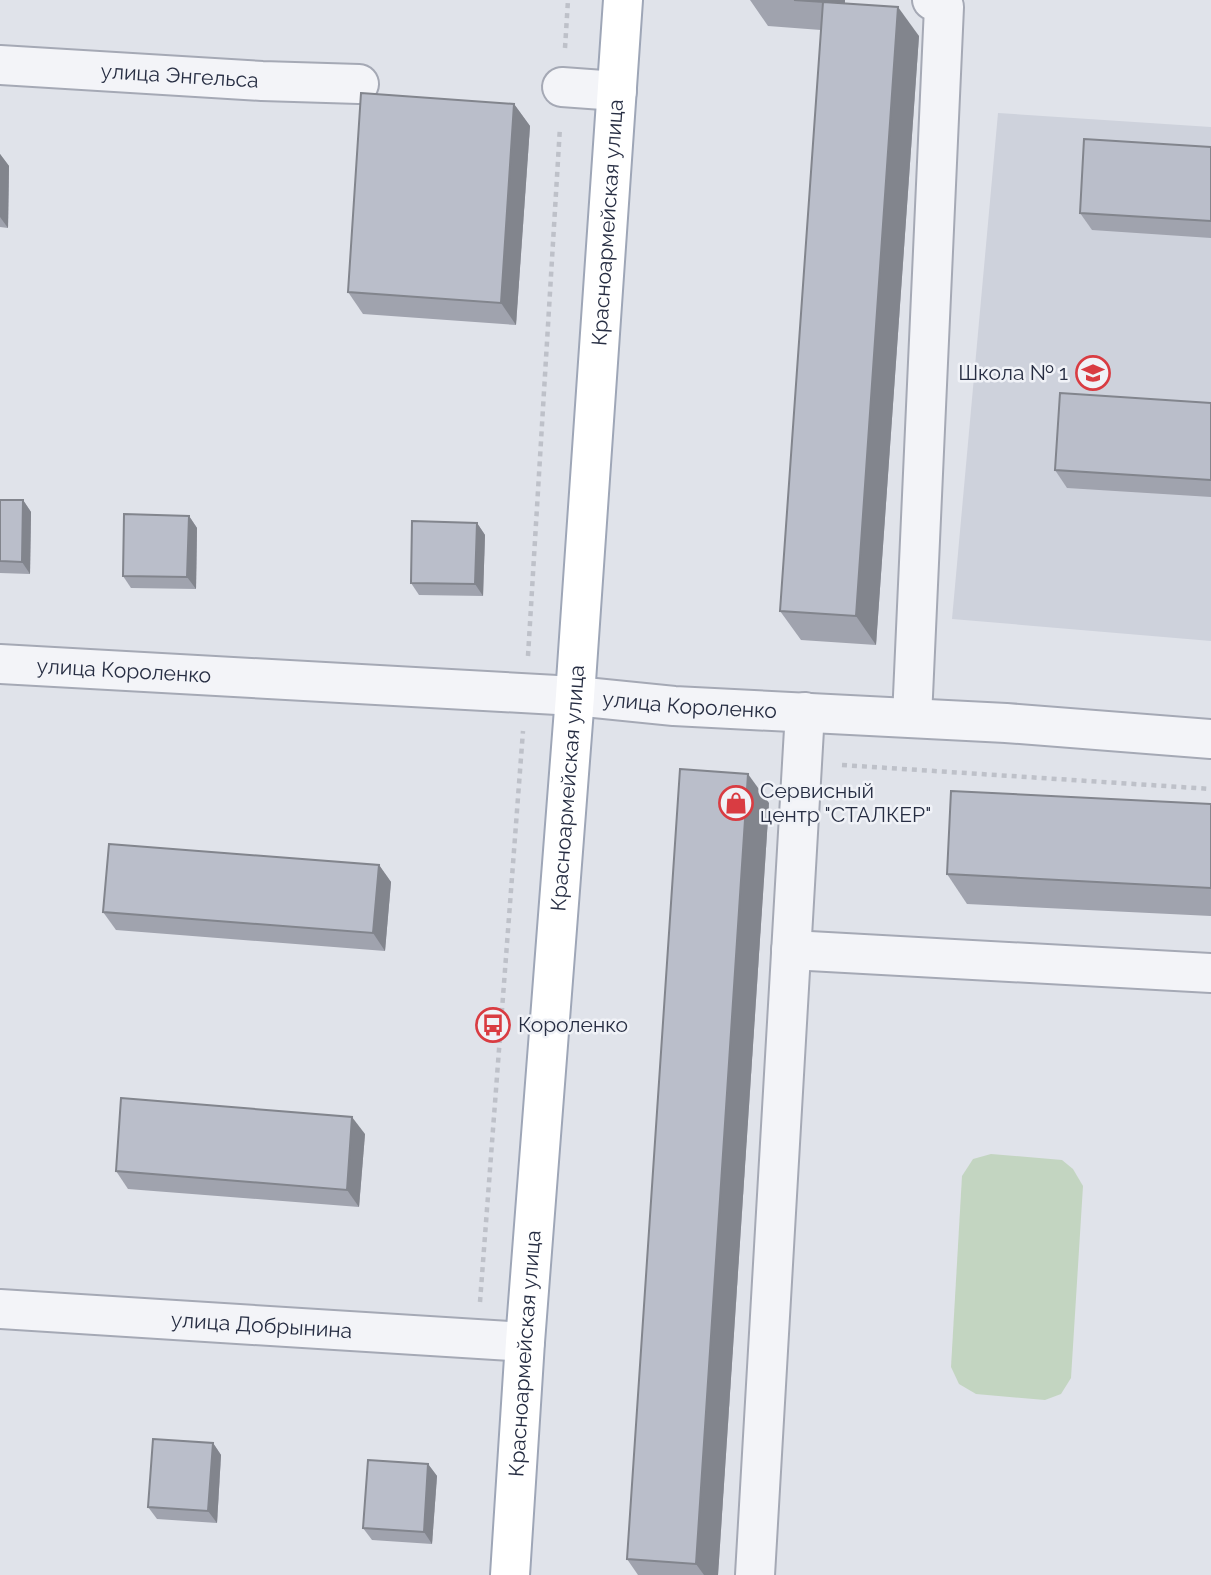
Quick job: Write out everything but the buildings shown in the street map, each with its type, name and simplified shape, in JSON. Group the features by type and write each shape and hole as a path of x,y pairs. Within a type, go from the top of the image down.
{"main road":[{"name":"Красноармейская улица","path":"510,1575 623,0"}],"street":[{"path":"912,718 944,7 932,0"},
{"name":"улица Энгельса","path":"0,65 262,81 359,84"},
{"path":"562,87 617,91"},
{"name":"улица Короленко","path":"0,664 575,695 674,706 912,718 1211,739"},
{"path":"755,1575 805,712"},
{"path":"791,950 1211,973"},
{"name":"улица Добрынина","path":"0,1309 525,1342"}],"path":[{"path":"562,87 568,0"},
{"path":"802,762 1211,789"}],"shaded area":[{"name":"Школа № 1","path":"998,113 1211,127 1211,641 952,619"}],"green space":[{"path":"991,1154 1062,1160 1073,1169 1083,1186 1071,1378 1061,1394 1045,1400 976,1394 959,1384 951,1367 962,1176 973,1159"}],"place":[{"name":"Школа № 1","path":"1093,373"},
{"name":"Сервисный центр \"СТАЛКЕР\"","path":"736,803"},
{"name":"Короленко","path":"493,1025"}]}
